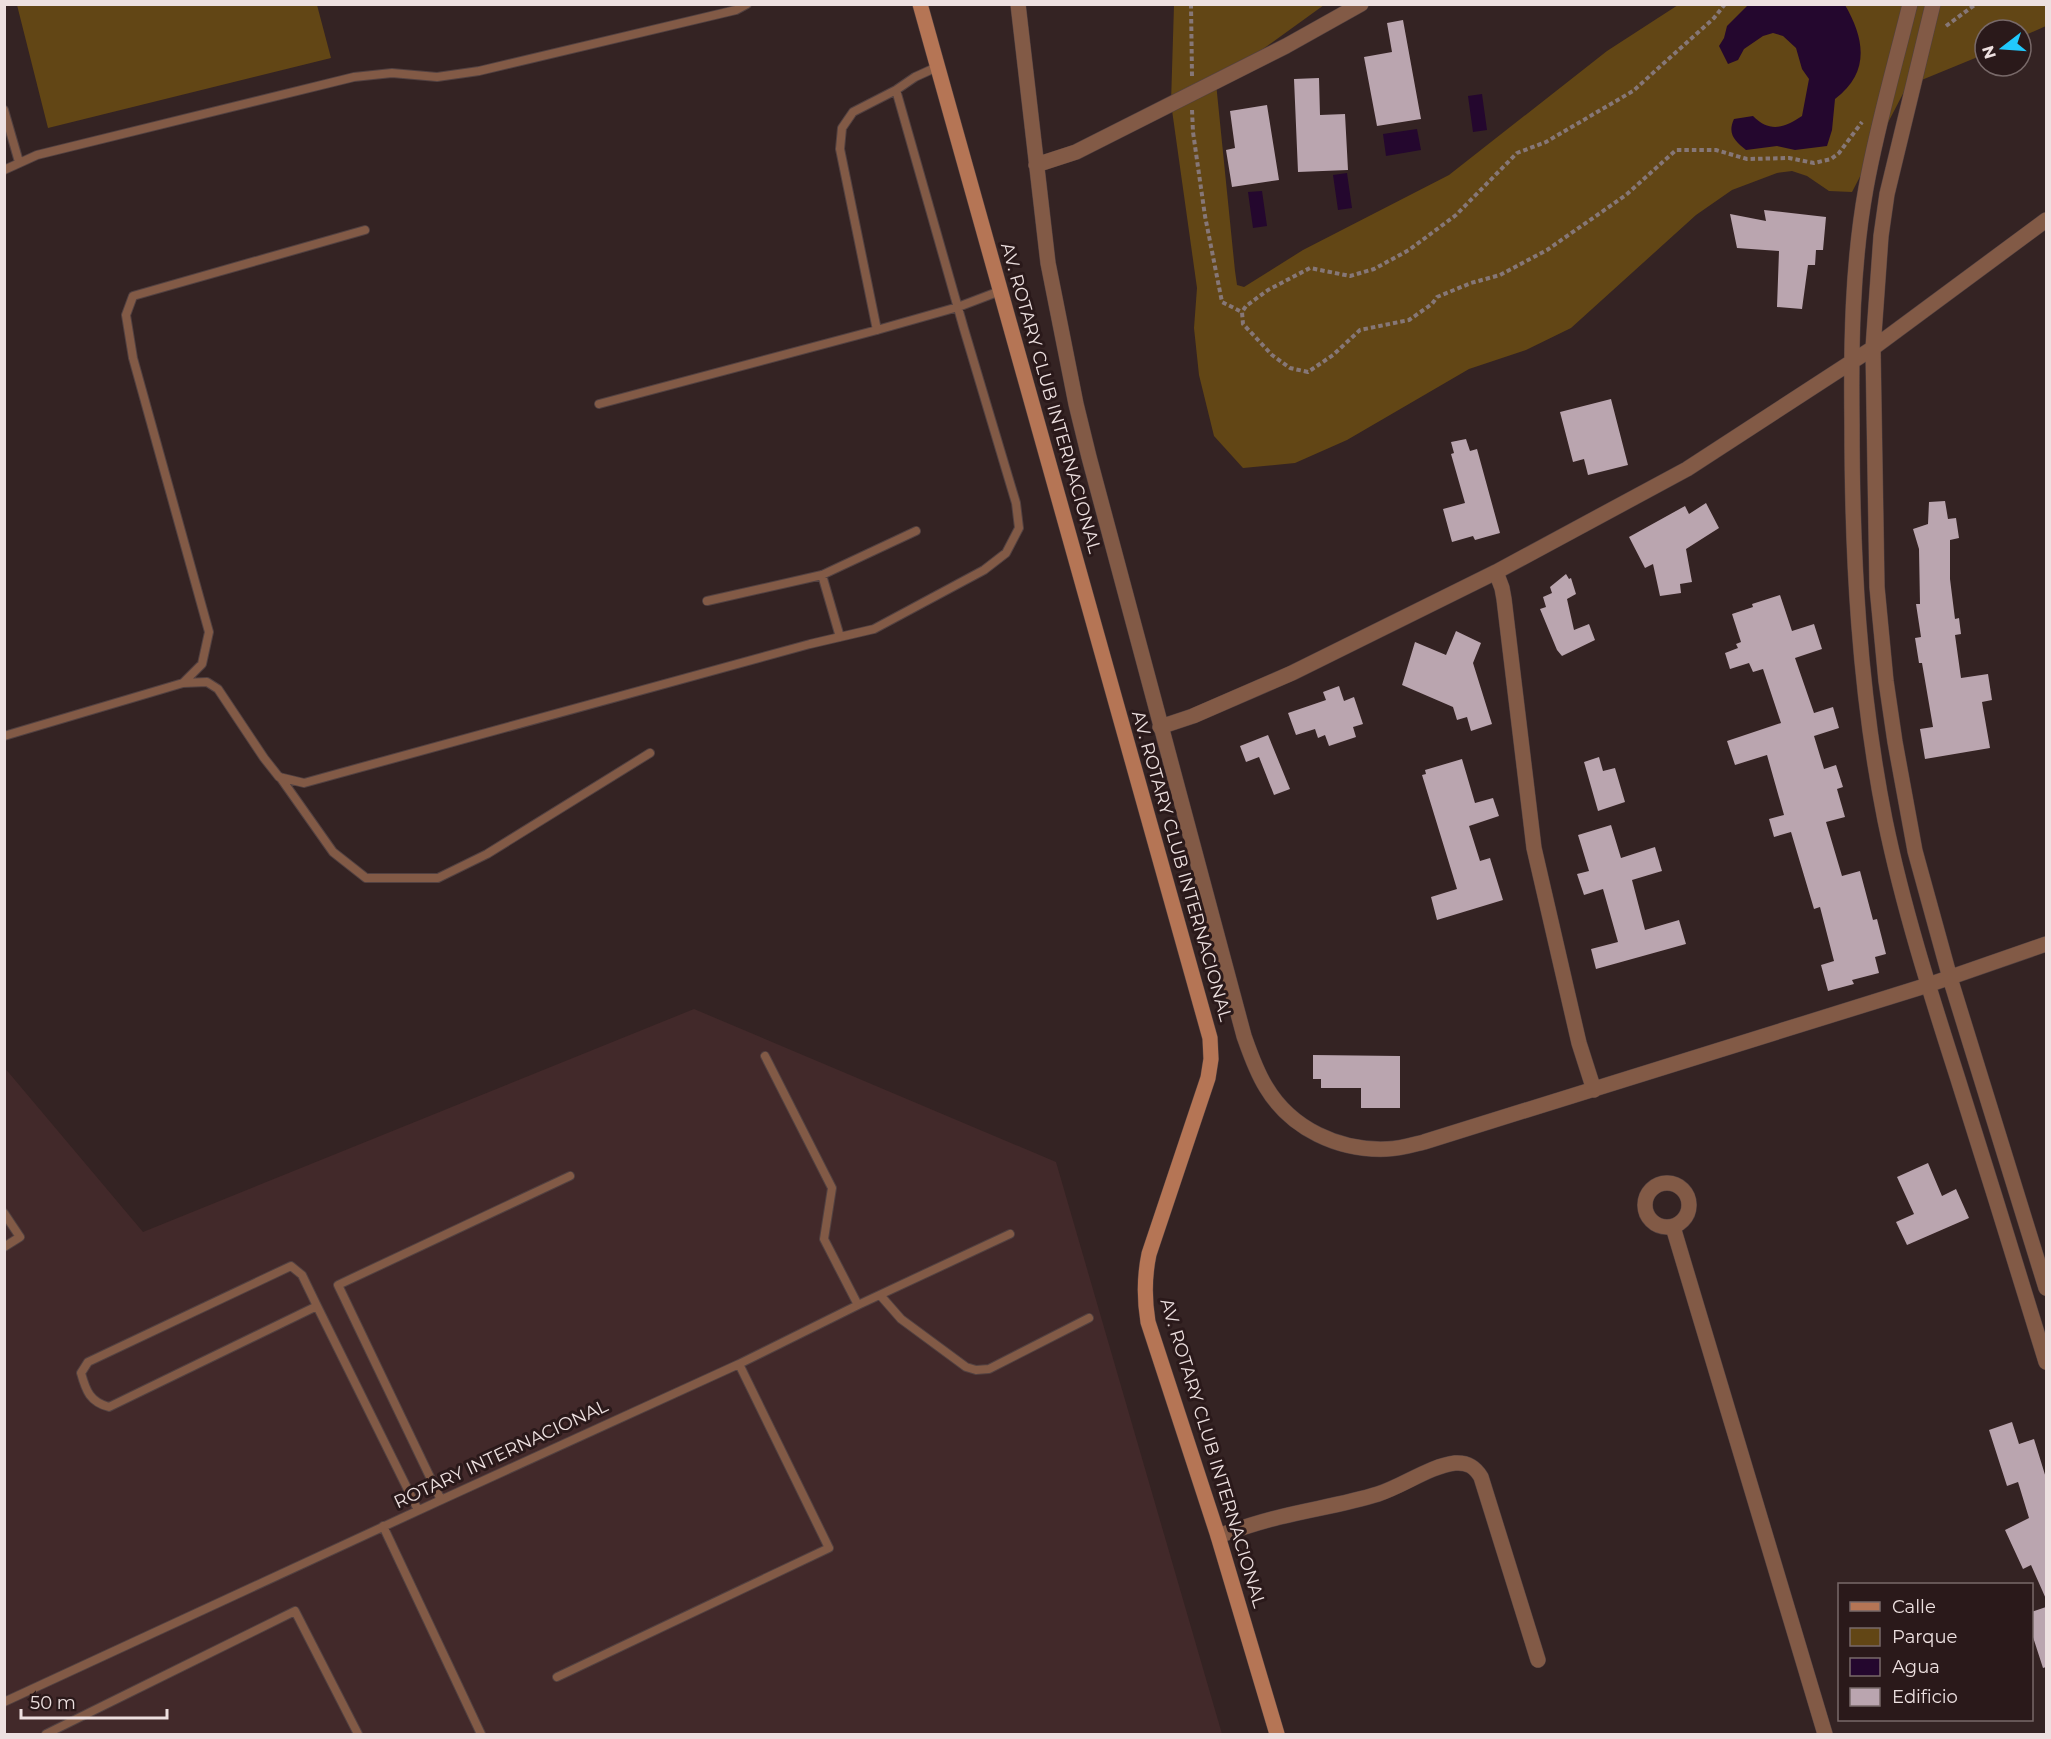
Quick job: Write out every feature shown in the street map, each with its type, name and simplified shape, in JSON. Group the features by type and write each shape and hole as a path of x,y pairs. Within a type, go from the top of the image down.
{"main road":[{"name":"AV. ROTARY CLUB INTERNACIONAL","path":"920,4 1210,1038 1211,1059 1208,1078 1149,1254 1144,1277 1144,1300 1148,1322 1218,1536 1277,1734"}],"street":[{"path":"1018,4 1048,263 1076,404 1244,1036 1266,1087 1280,1107 1309,1130 1362,1149 1390,1149 1424,1142 1950,978 2046,944"},
{"path":"1036,165 1076,152 1192,94 1361,4"},
{"path":"1910,4 1866,188 1857,263 1851,361 1852,505 1855,586 1864,684 1886,822 1912,929 2046,1362"},
{"path":"1933,4 1887,194 1881,236 1873,348 1877,587 1886,681 1915,851 1950,978 2046,1288"},
{"path":"1161,727 1193,716 1274,681 1496,572 1687,469 1873,348 2046,220"},
{"path":"1496,572 1502,588 1534,848 1579,1043 1594,1090"},
{"path":"1673,1227 1825,1734"},
{"path":"1218,1536 1277,1518 1391,1490 1456,1463 1471,1465 1481,1477 1538,1660"}],"lane":[{"path":"4,170 19,162 56,150 354,77 392,73 437,77 479,71 736,10 747,4"},
{"path":"877,330 840,149 842,128 853,111 938,67"},
{"path":"279,777 304,783 874,629 984,570 1006,554 1019,528 1016,503 896,90"},
{"path":"4,110 19,162"},
{"path":"183,683 202,664 209,632 133,358 126,315 133,296 365,230"},
{"path":"599,404 877,330 958,307 1000,291"},
{"path":"706,601 822,576 916,531"},
{"path":"822,576 840,637"},
{"path":"4,736 183,683 207,682 218,689 264,758 333,852 366,878 438,878 487,854 650,753"},
{"path":"765,1056 832,1188 824,1239 858,1305"},
{"path":"441,1500 338,1285 570,1176"},
{"path":"4,1213 20,1237 4,1247"},
{"name":"ROTARY INTERNACIONAL","path":"4,1702 739,1364 1010,1234"},
{"path":"318,1306 109,1407 97,1404 88,1395 81,1373 88,1362 291,1266 302,1275 318,1306 418,1510"},
{"path":"880,1295 901,1319 966,1367 976,1370 989,1369 1089,1318"},
{"path":"557,1677 829,1548 739,1364"},
{"path":"383,1526 481,1734"},
{"path":"46,1734 295,1611 358,1734"}],"path":[{"path":"1191,4 1193,132 1205,216 1222,302 1242,312"},
{"path":"1725,4 1714,18 1633,91 1546,142 1517,153 1456,215 1409,250 1374,269 1350,276 1310,268 1268,290 1246,306 1242,312 1243,324 1272,355 1290,368 1308,372 1333,355 1360,330 1409,320 1432,304 1437,297 1471,283 1500,275 1547,250 1626,195 1676,150 1716,150 1747,159 1789,158 1814,163 1831,159 1839,153 1863,121"},
{"path":"1924,42 1976,4"}],"shaded area":[{"path":"694,1009 1056,1162 1222,1734 5,1734 4,1067 143,1232"}],"green space":[{"path":"17,5 317,5 331,58 48,128"},
{"path":"1174,5 1324,5 1216,83 1235,271 1237,285 1244,287 1303,250 1449,175 1607,51 1678,5 2046,5 2046,26 2033,32 2033,18 1973,18 1973,59 1907,86 1852,192 1829,191 1807,176 1792,171 1777,173 1732,190 1696,215 1571,328 1526,350 1469,369 1347,440 1295,463 1243,468 1214,436 1199,375 1194,328 1197,288 1171,103"}],"water":[{"path":"1749,4 1845,5 1857,30 1861,55 1854,78 1835,99 1832,130 1827,146 1795,150 1777,146 1746,150 1733,137 1731,129 1734,119 1753,116 1765,125 1777,127 1802,116 1809,79 1802,69 1796,48 1783,36 1773,33 1763,36 1744,49 1738,60 1728,64 1719,46 1727,26"},
{"path":"1482,94 1487,130 1473,132 1468,96"},
{"path":"1417,129 1421,150 1386,156 1383,134"},
{"path":"1347,173 1352,208 1338,210 1333,175"},
{"path":"1262,191 1267,226 1253,228 1248,192"}],"building":[{"path":"1403,20 1421,119 1377,126 1364,57 1392,52 1387,23"},
{"path":"1319,78 1320,115 1345,114 1348,170 1298,172 1294,79"},
{"path":"1267,105 1279,180 1232,187 1226,150 1235,148 1230,111"},
{"path":"1764,210 1826,217 1823,250 1816,250 1815,265 1808,265 1802,309 1777,307 1779,251 1737,248 1730,214 1766,221"},
{"path":"1611,399 1628,465 1588,475 1584,459 1573,462 1560,412"},
{"path":"1466,439 1470,451 1477,449 1500,533 1475,540 1473,536 1452,542 1443,509 1465,503 1451,454 1454,453 1451,442"},
{"path":"1945,501 1948,519 1956,518 1959,538 1950,540 1950,579 1955,619 1959,618 1961,634 1955,635 1961,678 1988,674 1992,700 1982,702 1990,748 1925,759 1920,729 1933,727 1922,663 1919,663 1915,638 1921,637 1916,604 1920,604 1919,549 1913,529 1928,524 1929,502"},
{"path":"1706,503 1719,528 1686,549 1692,582 1680,584 1681,593 1660,596 1653,564 1645,568 1629,537 1685,506 1689,514"},
{"path":"1566,574 1569,579 1571,578 1576,594 1567,599 1574,630 1589,624 1595,640 1562,656 1557,650 1540,609 1546,607 1543,597 1552,593 1550,587"},
{"path":"1780,595 1792,631 1814,624 1822,649 1795,658 1814,713 1833,707 1839,728 1814,736 1824,769 1836,765 1843,787 1837,789 1845,817 1826,822 1842,876 1860,871 1873,920 1877,919 1886,954 1875,957 1879,973 1852,980 1854,984 1828,991 1821,965 1834,961 1820,907 1814,909 1791,832 1774,837 1769,819 1784,815 1767,755 1735,765 1727,741 1781,723 1763,669 1753,672 1749,663 1730,669 1725,653 1738,648 1736,644 1741,642 1732,614 1753,607 1752,604"},
{"path":"1456,631 1481,643 1473,663 1492,724 1471,731 1467,717 1457,720 1453,707 1402,685 1415,642 1446,655"},
{"path":"1339,686 1344,701 1354,697 1363,724 1353,727 1356,737 1329,746 1325,735 1318,738 1315,729 1296,735 1288,713 1326,700 1323,692"},
{"path":"1268,735 1290,789 1274,795 1259,757 1246,762 1240,746"},
{"path":"1599,757 1603,771 1615,768 1625,802 1598,811 1584,762"},
{"path":"1462,759 1475,803 1493,798 1499,816 1469,826 1480,861 1490,858 1503,900 1437,920 1431,897 1457,889 1422,775 1426,774 1425,770"},
{"path":"1611,825 1621,858 1655,847 1662,871 1632,880 1645,930 1679,920 1686,944 1596,969 1591,949 1618,942 1603,889 1584,895 1577,874 1589,871 1578,835"},
{"path":"1313,1055 1400,1056 1400,1108 1361,1108 1361,1088 1321,1088 1321,1079 1313,1079"},
{"path":"1928,1163 1942,1196 1956,1189 1969,1218 1907,1245 1896,1222 1914,1214 1897,1177"},
{"path":"2012,1422 2019,1444 2034,1439 2046,1478 2046,1599 2031,1565 2023,1569 2005,1530 2029,1518 2018,1482 2007,1486 1989,1430"},
{"path":"2046,1607 2046,1667 2043,1668 2033,1637 2033,1611"}]}
